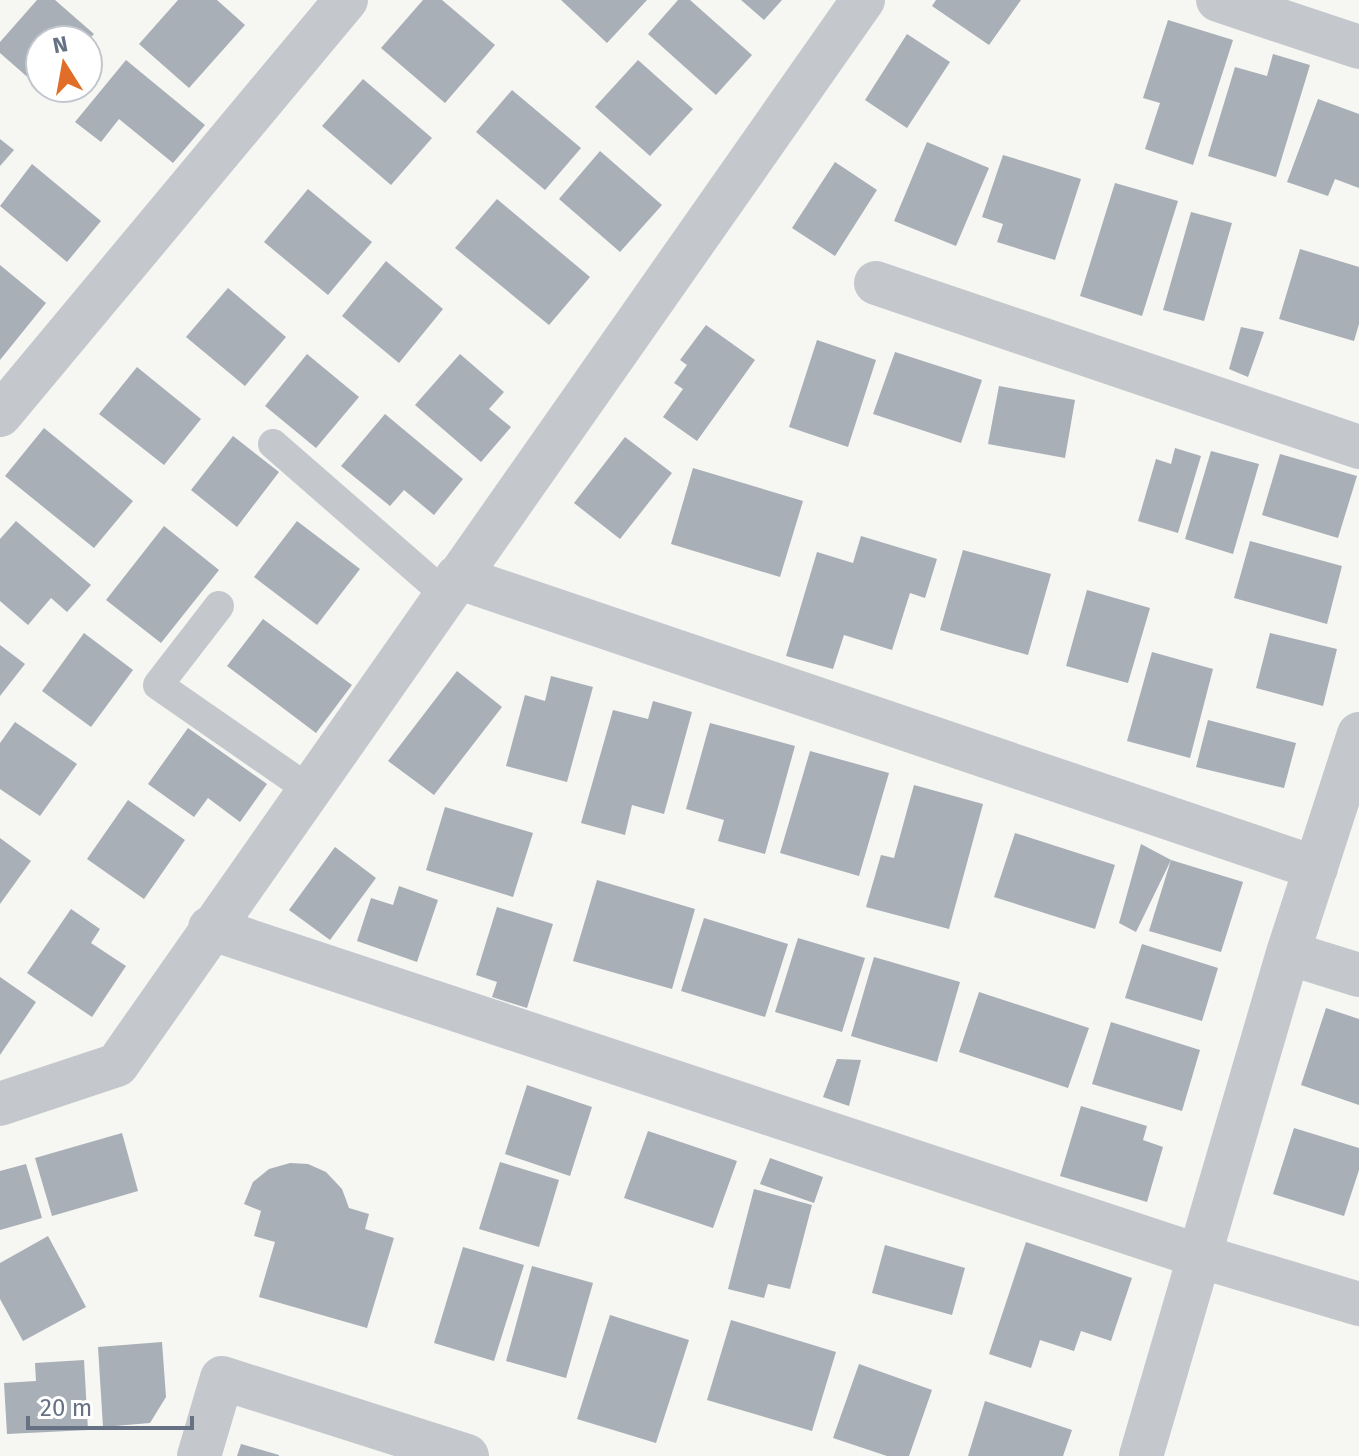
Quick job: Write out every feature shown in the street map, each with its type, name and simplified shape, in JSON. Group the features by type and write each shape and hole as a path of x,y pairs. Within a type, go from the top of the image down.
{"street":[{"path":"0,415 346,0"},
{"path":"0,1104 117,1065 210,928 863,0"},
{"path":"1218,0 1359,47"},
{"path":"876,283 1359,447"},
{"path":"451,585 1316,868"},
{"path":"1141,1456 1288,953 1359,734"},
{"path":"210,928 1199,1256 1359,1304"},
{"path":"1288,953 1359,975"},
{"path":"199,1456 222,1378 467,1456"}],"lane":[{"path":"273,444 451,585"},
{"path":"219,606 158,685 308,789"}],"building":[{"path":"37,0 55,0 83,24 24,24 24,74 0,53 0,42"},
{"path":"178,0 217,0 245,25 189,88 139,44"},
{"path":"423,0 442,0 495,45 445,103 381,48"},
{"path":"561,0 647,0 607,43"},
{"path":"678,0 690,0 752,55 716,95 648,34"},
{"path":"741,0 782,0 764,20"},
{"path":"936,0 1021,0 989,45 932,6"},
{"path":"1168,20 1233,40 1193,165 1145,149 1160,103 1143,98"},
{"path":"907,34 950,62 907,128 865,100"},
{"path":"1273,54 1310,65 1276,177 1208,156 1235,67 1267,76"},
{"path":"126,60 205,125 173,163 119,119 101,142 75,122 90,104 104,104 104,87"},
{"path":"638,60 693,109 650,156 595,107"},
{"path":"363,79 432,138 391,185 322,126"},
{"path":"512,90 581,148 545,190 476,132"},
{"path":"1318,99 1359,114 1359,188 1335,179 1328,196 1287,182"},
{"path":"0,139 14,150 0,166"},
{"path":"927,142 989,168 956,246 894,221"},
{"path":"600,151 662,205 620,252 559,199"},
{"path":"1003,155 1081,179 1055,260 997,242 1003,224 982,217"},
{"path":"835,162 877,190 835,256 792,228"},
{"path":"32,164 101,221 67,262 0,206"},
{"path":"1115,183 1178,201 1142,316 1080,296"},
{"path":"308,189 372,242 328,295 264,242"},
{"path":"497,199 590,277 549,325 455,248"},
{"path":"1191,212 1232,223 1204,321 1163,310"},
{"path":"1300,249 1359,267 1359,324 1354,341 1279,319"},
{"path":"386,261 443,309 399,363 342,316"},
{"path":"0,265 46,303 0,360"},
{"path":"228,288 286,337 245,386 186,337"},
{"path":"706,325 755,360 697,441 663,417 683,389 674,383 687,365 680,360"},
{"path":"1241,327 1264,332 1248,377 1229,369"},
{"path":"817,340 876,360 848,447 789,427"},
{"path":"895,352 982,380 961,443 873,414"},
{"path":"307,354 359,397 316,448 265,406"},
{"path":"460,354 504,392 489,409 511,427 481,462 415,405"},
{"path":"137,367 201,419 164,465 99,414"},
{"path":"999,386 1075,400 1065,458 988,444"},
{"path":"385,414 463,479 434,515 404,490 390,506 341,466"},
{"path":"44,428 133,501 94,548 5,476"},
{"path":"233,436 279,472 237,527 191,490"},
{"path":"625,437 672,473 620,539 574,503"},
{"path":"1175,448 1201,456 1178,533 1138,521 1156,459 1171,464"},
{"path":"1211,451 1259,464 1233,554 1185,539"},
{"path":"1280,454 1357,476 1338,538 1262,515"},
{"path":"693,468 803,501 780,577 671,544"},
{"path":"16,521 91,585 67,612 51,598 28,625 0,601 0,539"},
{"path":"297,521 360,569 317,625 254,577"},
{"path":"164,526 219,570 161,643 106,600"},
{"path":"861,536 937,559 925,598 910,593 892,650 844,635 833,669 786,656 817,552 853,563"},
{"path":"1250,541 1342,566 1327,624 1234,598"},
{"path":"963,550 1051,574 1028,655 940,630"},
{"path":"1087,590 1150,608 1128,683 1066,666"},
{"path":"263,619 352,685 316,733 227,666"},
{"path":"84,633 133,670 91,727 42,691"},
{"path":"1270,633 1337,649 1323,706 1256,688"},
{"path":"0,645 25,664 0,696"},
{"path":"1152,652 1213,669 1190,758 1127,741"},
{"path":"457,671 502,707 434,795 388,761"},
{"path":"551,676 593,687 567,782 506,766 525,695 545,701"},
{"path":"653,701 692,712 664,814 632,805 625,835 581,823 613,710 648,719"},
{"path":"1208,720 1296,743 1284,788 1196,767"},
{"path":"15,722 77,764 40,816 0,789 0,743"},
{"path":"710,723 795,746 765,854 718,841 724,820 686,809"},
{"path":"188,728 267,784 240,822 208,798 194,817 148,784"},
{"path":"810,751 889,773 859,876 780,853"},
{"path":"914,785 983,804 949,929 866,907 881,855 894,858"},
{"path":"128,800 185,840 144,899 87,859"},
{"path":"445,807 533,833 513,897 426,870"},
{"path":"1015,833 1115,865 1095,929 994,897"},
{"path":"0,838 31,861 0,904"},
{"path":"1141,844 1171,860 1136,932 1119,923"},
{"path":"335,847 376,878 330,940 289,910"},
{"path":"1171,860 1243,882 1221,952 1149,931"},
{"path":"597,880 695,909 672,989 573,961"},
{"path":"399,886 438,900 417,962 357,941 371,898 393,905"},
{"path":"497,907 553,924 527,1008 492,997 497,982 476,975"},
{"path":"71,909 100,929 91,943 126,966 92,1017 27,973"},
{"path":"704,918 788,944 765,1017 681,991"},
{"path":"798,938 865,958 842,1032 775,1012"},
{"path":"1142,944 1218,968 1202,1021 1125,998"},
{"path":"874,957 960,982 937,1062 851,1036"},
{"path":"0,977 36,1002 0,1055"},
{"path":"979,992 1089,1028 1068,1088 959,1052"},
{"path":"1326,1008 1359,1019 1359,1105 1301,1085"},
{"path":"1111,1022 1200,1050 1182,1111 1092,1084"},
{"path":"837,1059 861,1060 849,1106 823,1097"},
{"path":"527,1085 592,1107 570,1176 505,1154"},
{"path":"1081,1106 1147,1126 1143,1140 1163,1147 1147,1202 1060,1176"},
{"path":"1294,1128 1359,1148 1359,1170 1344,1216 1273,1194"},
{"path":"648,1131 737,1161 713,1228 624,1198"},
{"path":"122,1133 138,1191 52,1216 35,1158"},
{"path":"770,1158 823,1177 814,1203 760,1184"},
{"path":"500,1162 559,1180 539,1247 479,1229"},
{"path":"290,1163 308,1164 326,1172 342,1189 349,1208 369,1214 365,1229 394,1238 367,1328 259,1297 275,1242 254,1236 261,1211 244,1204 253,1182 269,1169"},
{"path":"26,1164 42,1218 0,1230 0,1171"},
{"path":"754,1189 812,1205 790,1289 768,1284 764,1298 728,1289"},
{"path":"48,1236 86,1307 23,1341 0,1299 0,1263"},
{"path":"1026,1242 1132,1278 1111,1341 1081,1331 1074,1351 1040,1340 1031,1368 989,1354"},
{"path":"885,1245 965,1268 952,1315 872,1293"},
{"path":"463,1247 524,1265 494,1361 434,1343"},
{"path":"532,1266 593,1283 566,1378 506,1361"},
{"path":"610,1315 689,1340 656,1443 577,1419"},
{"path":"731,1320 836,1352 812,1431 707,1400"},
{"path":"162,1342 166,1397 150,1423 103,1427 98,1347"},
{"path":"84,1360 88,1430 7,1434 4,1383 36,1381 35,1363"},
{"path":"859,1364 932,1390 909,1456 887,1456 833,1438"},
{"path":"985,1401 1072,1430 1063,1456 968,1456"},
{"path":"241,1444 279,1455 279,1456 237,1456"}]}
